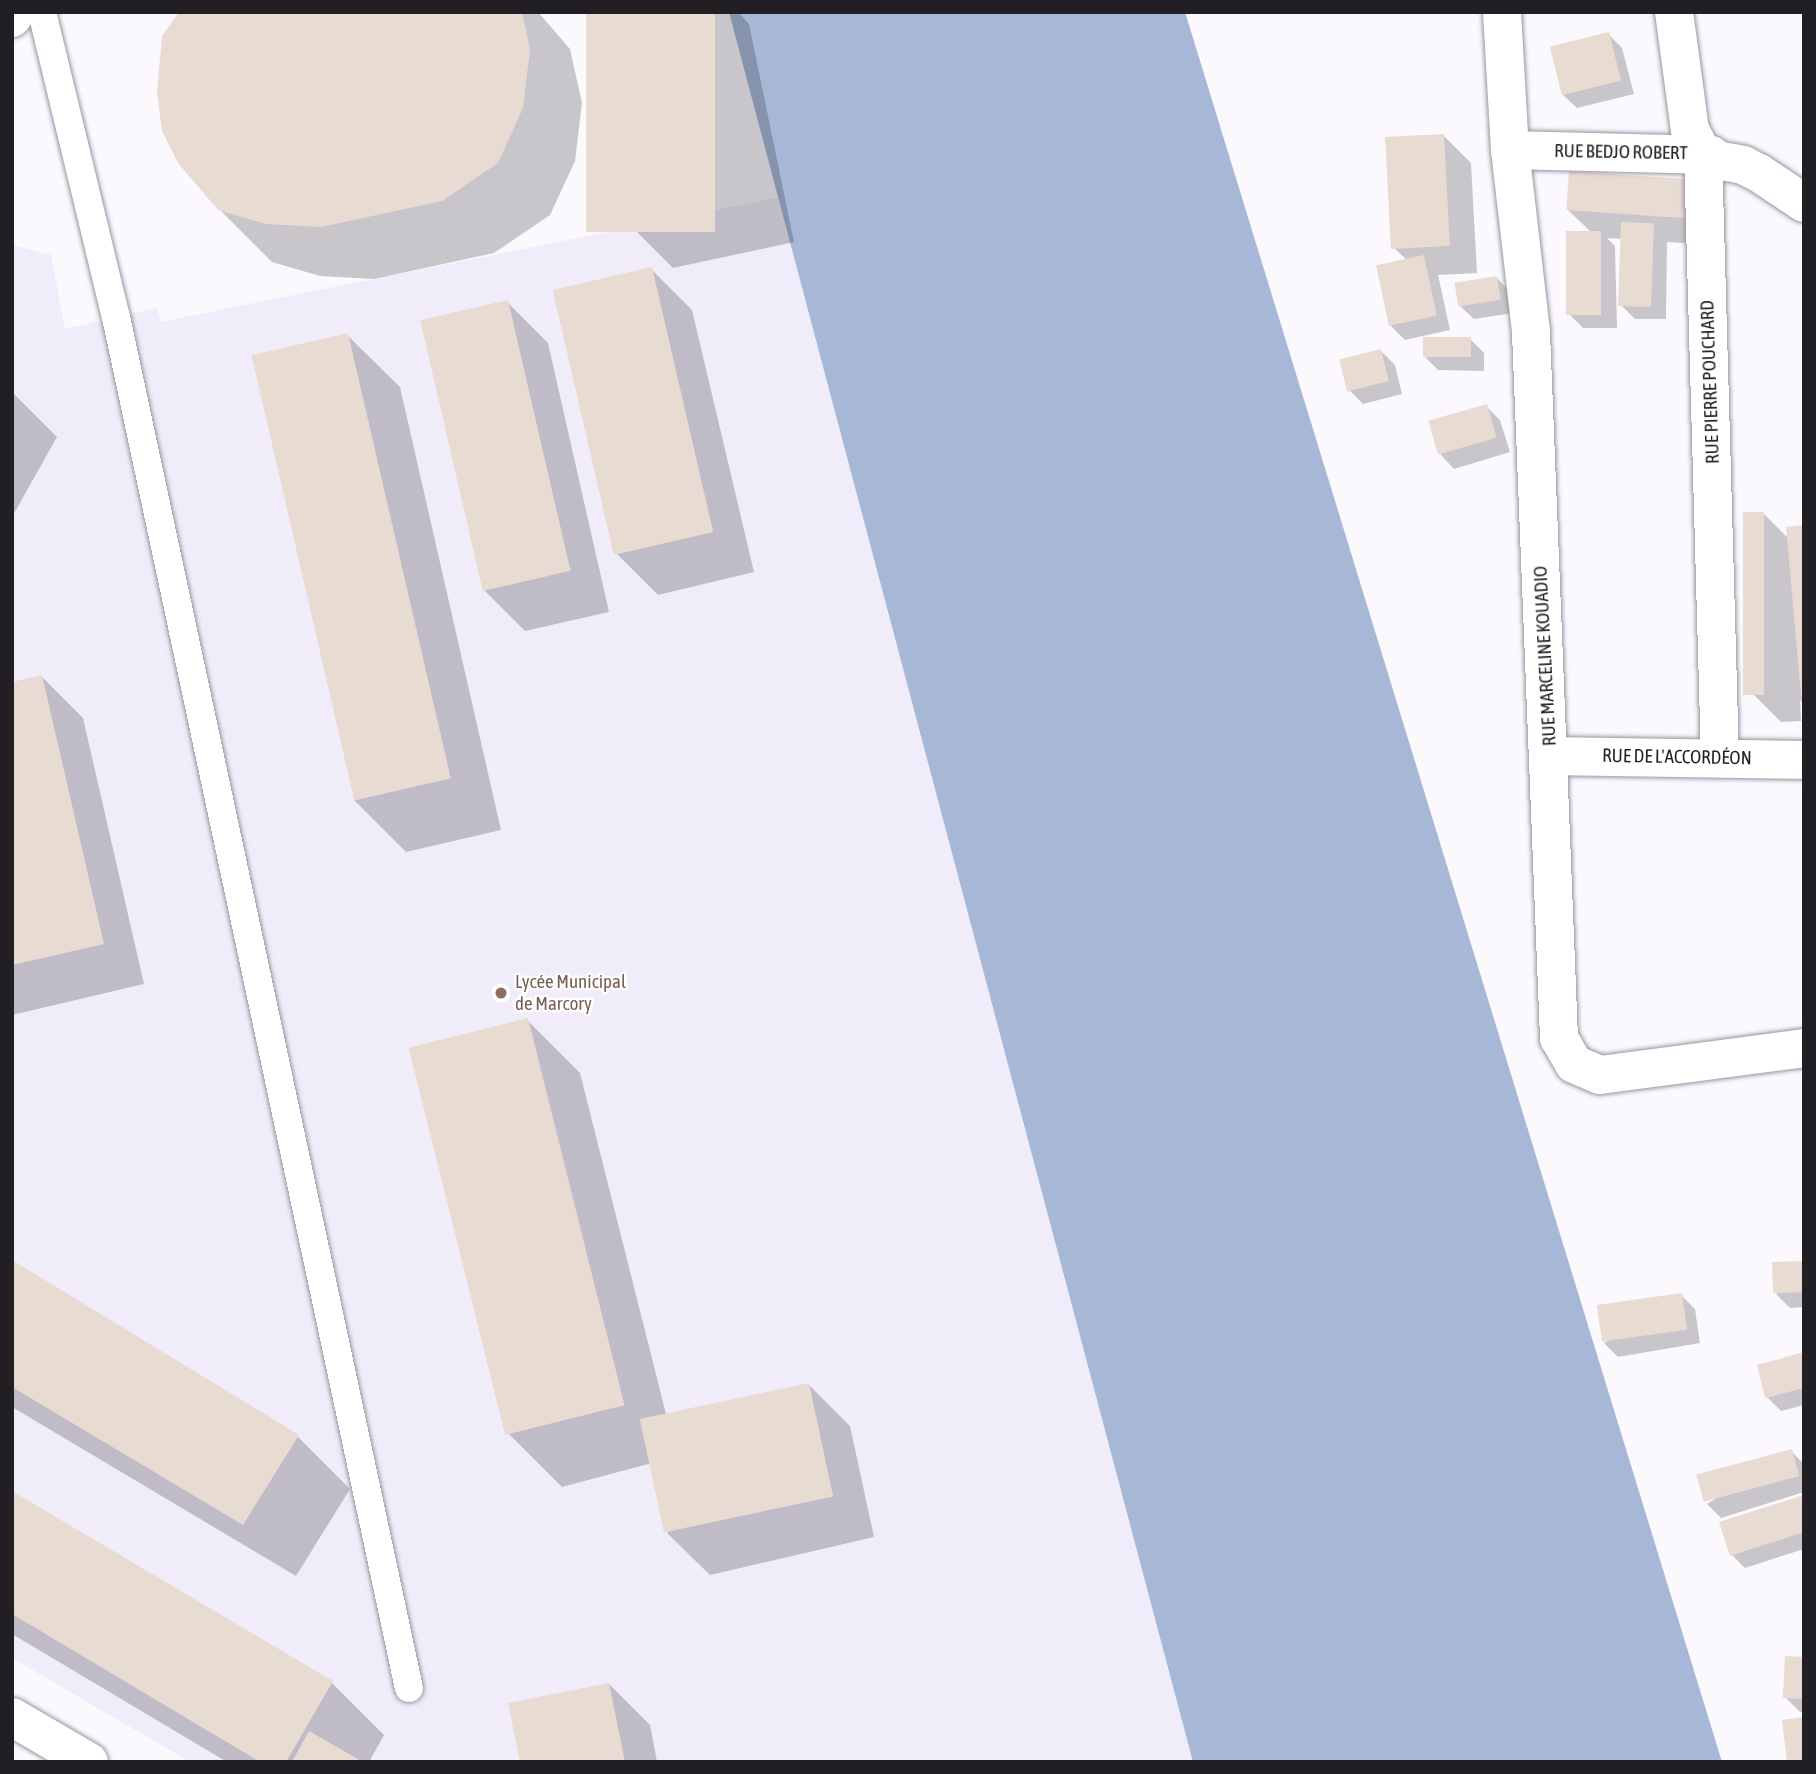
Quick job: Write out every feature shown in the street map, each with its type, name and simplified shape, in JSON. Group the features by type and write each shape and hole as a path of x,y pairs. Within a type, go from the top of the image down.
{"street":[{"path":"12,18 16,12"},
{"name":"RUE MARCELINE KOUADIO","path":"1502,12 1510,150 1531,332 1559,1038 1574,1064 1600,1075 1804,1048"},
{"name":"RUE PIERRE POUCHARD","path":"1674,12 1690,130 1703,154 1720,757"},
{"name":"RUE BEDJO ROBERT","path":"1510,150 1703,154 1759,173 1804,203"},
{"name":"RUE DE L'ACCORDÉON","path":"1549,756 1804,760"},
{"path":"12,1717 89,1762"}],"lane":[{"path":"42,12 116,317 409,1688"}],"shaded area":[{"name":"Lycée Municipal de Marcory","path":"780,197 1193,1762 190,1762 12,1658 12,245 51,255 65,329 157,308 161,322"}],"water":[{"path":"729,12 1185,12 1722,1762 1193,1762"}],"building":[{"path":"179,12 522,12 530,49 523,108 498,163 442,201 321,227 266,224 218,210 178,163 162,131 157,92 162,36"},
{"path":"586,12 715,12 715,232 586,232"},
{"path":"1609,32 1621,81 1562,95 1550,47"},
{"path":"1444,134 1450,246 1391,249 1385,137"},
{"path":"1569,171 1689,179 1686,218 1566,210"},
{"path":"1621,222 1654,223 1651,307 1618,306"},
{"path":"1566,231 1601,231 1601,315 1566,315"},
{"path":"1424,255 1437,316 1389,326 1376,265"},
{"path":"652,267 713,532 614,555 553,290"},
{"path":"1497,276 1501,300 1458,306 1455,283"},
{"path":"508,300 571,571 483,591 420,320"},
{"path":"348,333 451,778 354,801 252,355"},
{"path":"1423,337 1471,337 1471,357 1423,357"},
{"path":"1381,349 1389,381 1347,391 1339,359"},
{"path":"1487,404 1497,438 1438,454 1428,421"},
{"path":"1743,512 1764,512 1764,695 1743,695"},
{"path":"1804,525 1804,706 1802,706 1786,527"},
{"path":"42,675 104,944 12,965 12,682"},
{"path":"528,1018 625,1405 505,1435 409,1048"},
{"path":"12,1260 299,1435 243,1525 12,1387"},
{"path":"1803,1261 1804,1292 1773,1293 1772,1262"},
{"path":"1682,1293 1687,1330 1602,1342 1597,1305"},
{"path":"1804,1352 1804,1388 1765,1398 1757,1365"},
{"path":"809,1383 833,1496 664,1532 640,1419"},
{"path":"1792,1449 1799,1476 1704,1502 1696,1475"},
{"path":"12,1491 333,1681 286,1762 260,1762 12,1614"},
{"path":"1804,1495 1804,1532 1730,1556 1719,1522"},
{"path":"1785,1656 1804,1657 1802,1699 1783,1698"},
{"path":"609,1683 625,1762 520,1762 508,1703"},
{"path":"1804,1717 1804,1762 1787,1762 1782,1720"},
{"path":"309,1731 363,1762 292,1762"}],"place":[{"name":"Lycée Municipal de Marcory","path":"501,993"}]}
